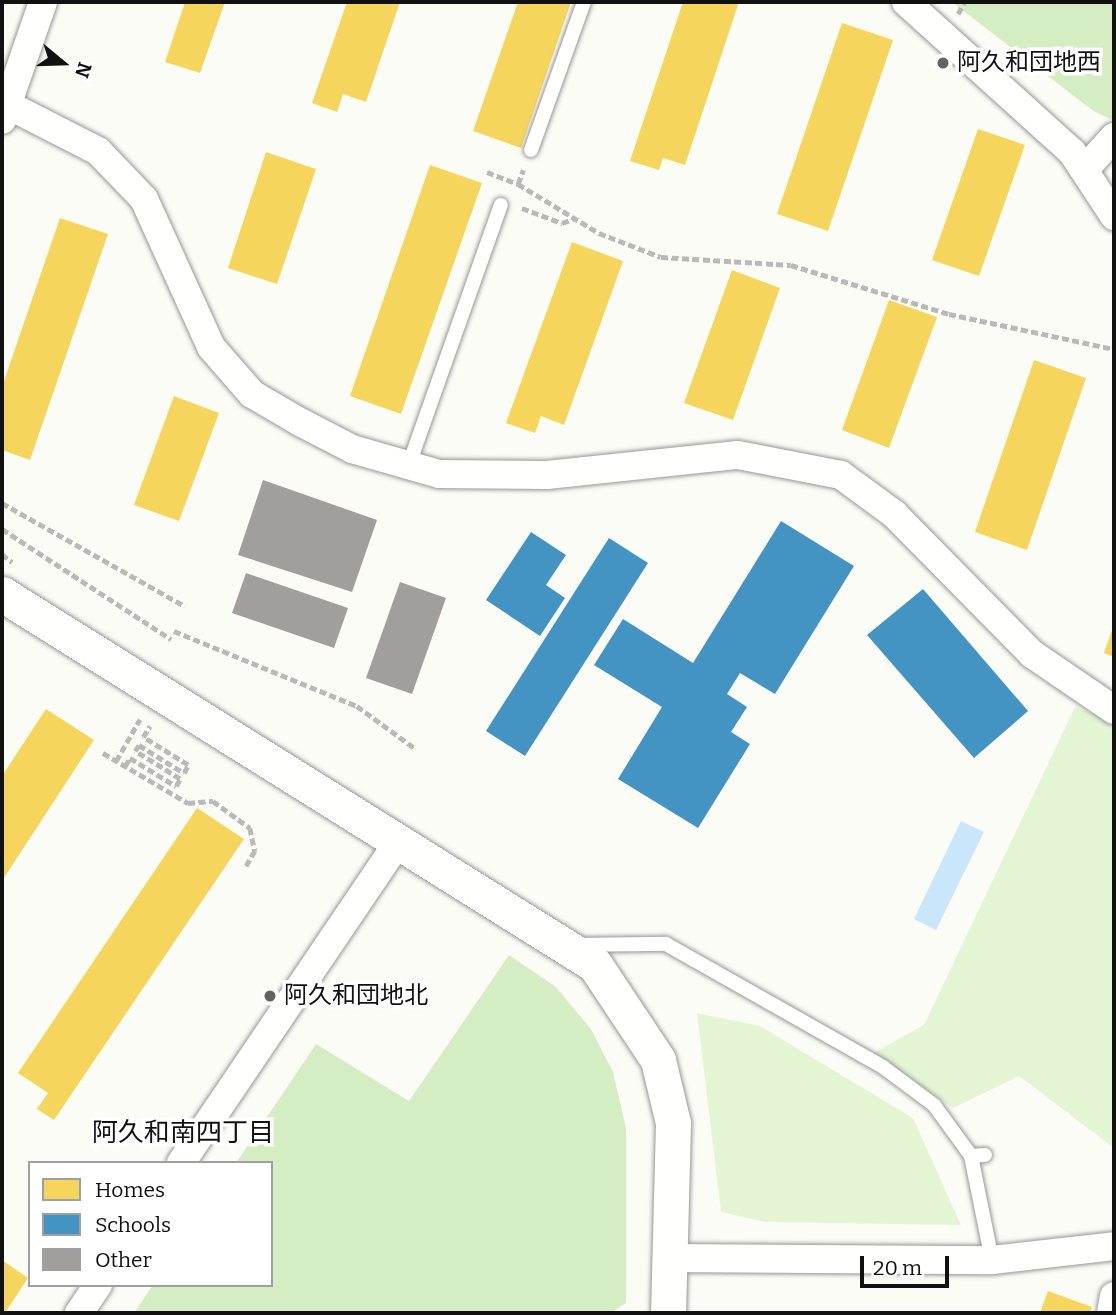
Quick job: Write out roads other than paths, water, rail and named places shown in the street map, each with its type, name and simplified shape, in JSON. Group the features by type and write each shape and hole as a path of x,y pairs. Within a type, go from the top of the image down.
{"street":[{"path":"43,2 5,112 98,151 144,199 211,347 252,394 352,449 439,474 547,475 738,455 841,475 894,514 1032,654 1114,710"},
{"path":"906,2 1073,152 1114,216"},
{"path":"1084,170 1114,137"},
{"path":"2,594 400,840 595,965 625,1003 658,1060 673,1123 668,1313"},
{"path":"182,1161 400,840"},
{"path":"668,1258 992,1260 1114,1246"},
{"path":"79,1313 97,1287"},
{"path":"1111,1313 1114,1296"}],"lane":[{"path":"531,150 584,2"},
{"path":"408,467 501,205"},
{"path":"566,945 666,944 883,1067 934,1105 978,1156 992,1260"}],"water":[{"path":"961,821 984,832 936,930 914,919"}],"place":[{"name":"阿久和団地西","path":"943,63"},
{"name":"阿久和団地北","path":"270,996"}],"district":[{"name":"阿久和南四丁目","path":"183,1133"}]}
